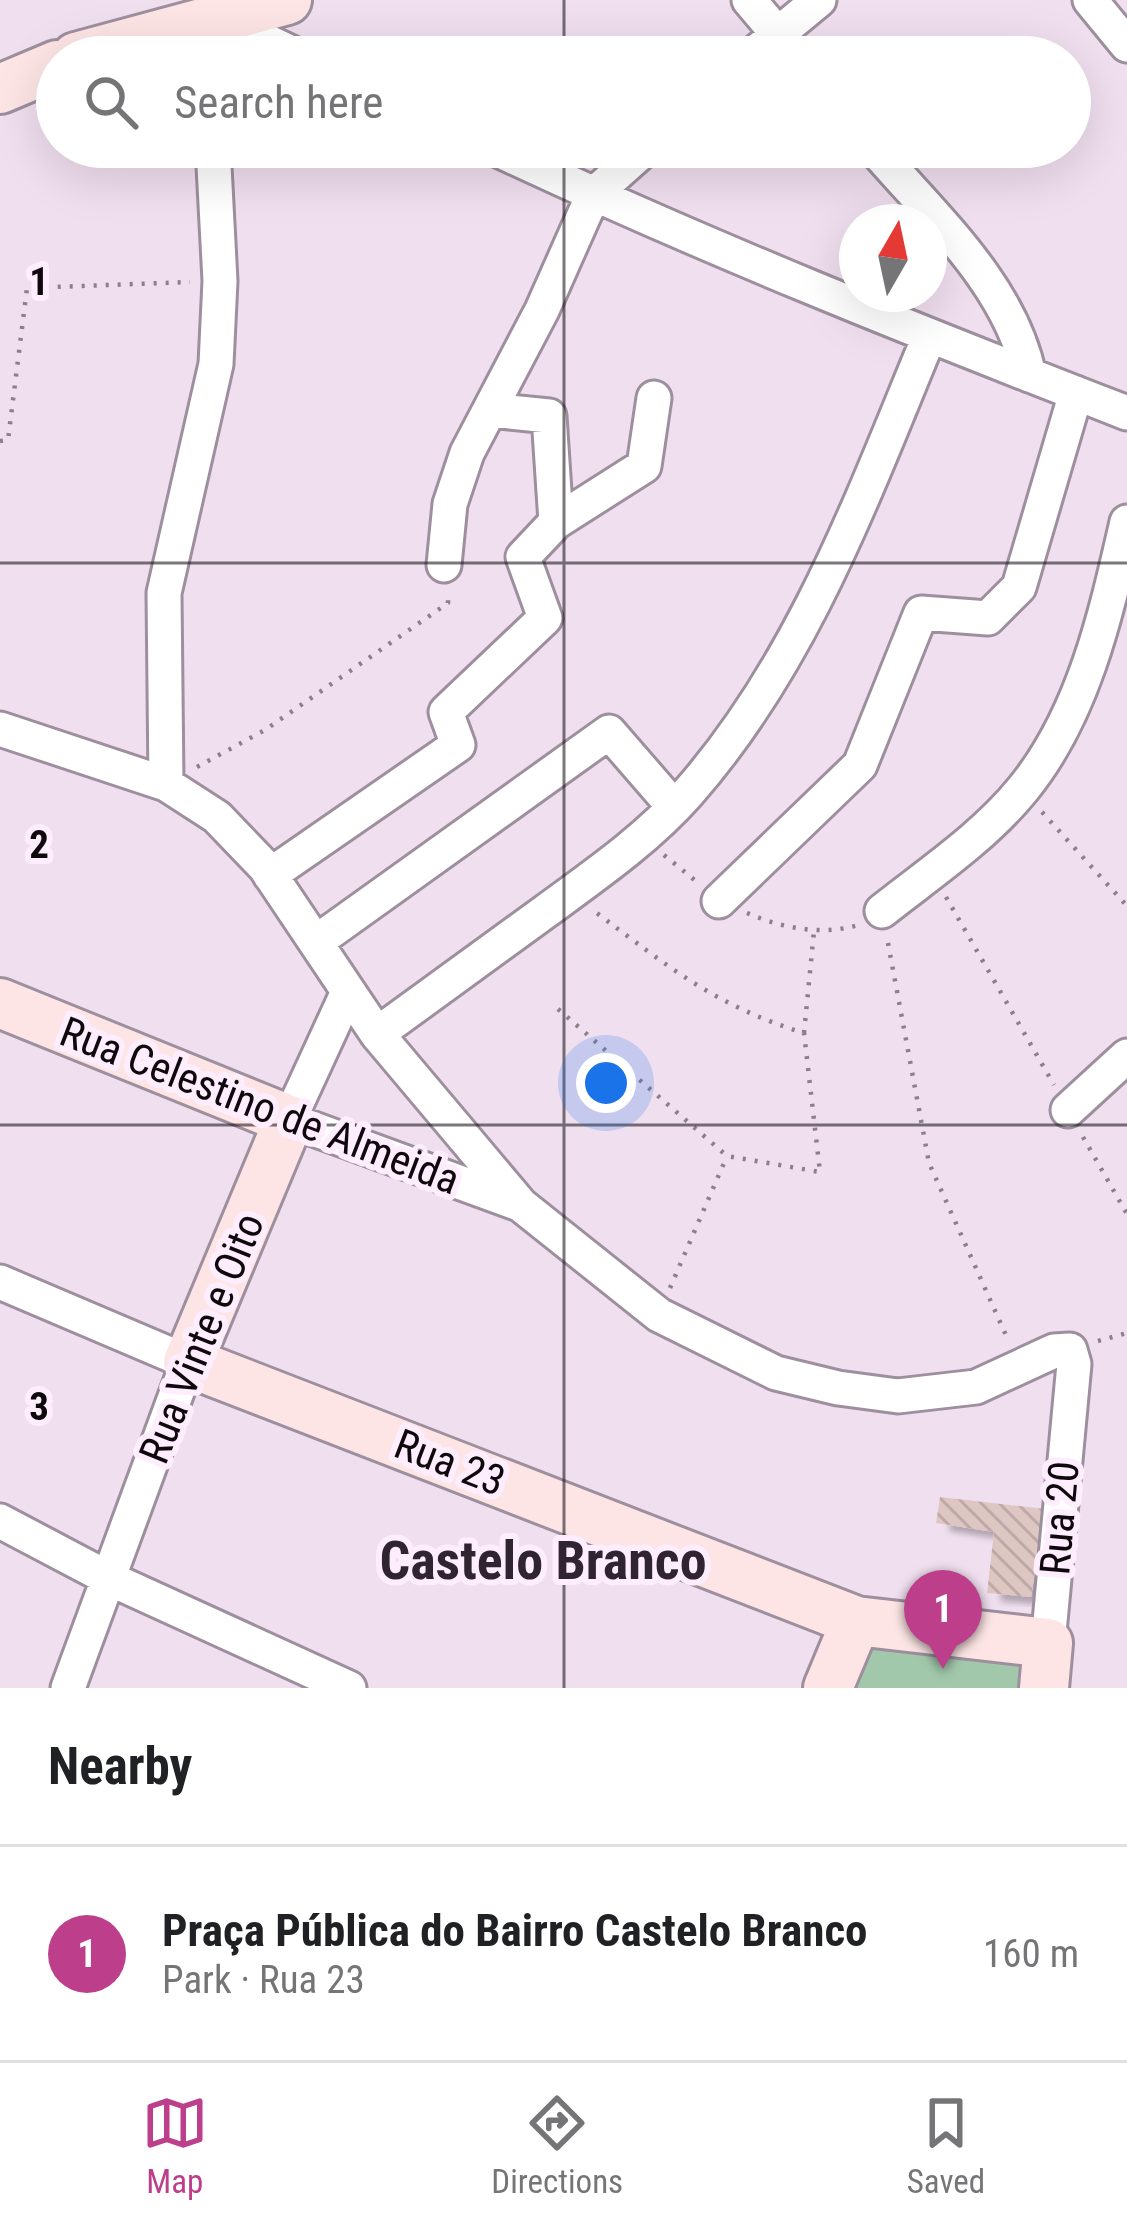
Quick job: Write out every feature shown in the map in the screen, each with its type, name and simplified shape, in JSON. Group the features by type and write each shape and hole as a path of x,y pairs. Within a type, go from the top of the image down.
{"street":[{"path":"148,36 176,28 222,26 287,0"},
{"path":"749,0 779,36"},
{"path":"793,36 819,0"},
{"path":"1090,0 1127,45"},
{"path":"0,89 36,74"},
{"path":"166,784 164,593 217,364 220,281 215,168"},
{"path":"536,168 929,337 1127,413"},
{"path":"444,565 450,504 467,453 542,310 593,195 623,168"},
{"path":"891,168 993,288 1023,344 1029,376"},
{"path":"377,1034 571,893 674,807 724,748 829,577 929,337"},
{"path":"719,901 860,765 921,613 988,618 1018,586 1076,393"},
{"path":"270,875 458,745 446,712 545,618 523,557 556,522 644,466 654,398"},
{"path":"490,410 549,416 556,522"},
{"path":"882,911 985,829 1051,750 1101,632 1127,522"},
{"path":"0,729 166,784 218,818 270,875 377,1034 521,1204 658,1315 776,1373 838,1388 898,1396 976,1387 1022,1369"},
{"path":"316,942 609,732 674,807"},
{"name":"Rua Vinte e Oito","path":"68,1688 188,1362 347,994"},
{"name":"Rua Celestino de Almeida","path":"0,1003 289,1120 521,1204"},
{"path":"1068,1110 1127,1056"},
{"name":"Rua 23","path":"0,1282 188,1362 856,1621 1046,1665"},
{"name":"Rua 20","path":"1022,1369 1054,1351 1070,1350 1074,1364 1046,1665"},
{"path":"0,1521 108,1578 349,1688"},
{"path":"828,1688 856,1621"}],"path":[{"path":"0,441 8,440 27,288 220,281"},
{"path":"166,784 265,730 448,603 444,565"},
{"path":"1022,790 1127,906"},
{"path":"932,872 1127,1214"},
{"path":"571,893 704,993 752,1017 804,1033"},
{"path":"882,911 928,1163 1022,1369"},
{"path":"558,1009 727,1156 820,1172 804,1033 814,931"},
{"path":"658,1315 727,1156"}],"green space":[{"path":"864,1627 1040,1651 1036,1688 840,1688"}],"building":[{"path":"940,1497 1045,1509 1031,1597 987,1593 994,1532 936,1523"}],"place":[{"name":"Praça Pública do Bairro Castelo Branco","path":"943,1669"}],"district":[{"name":"Castelo Branco","path":"543,1560"}]}
